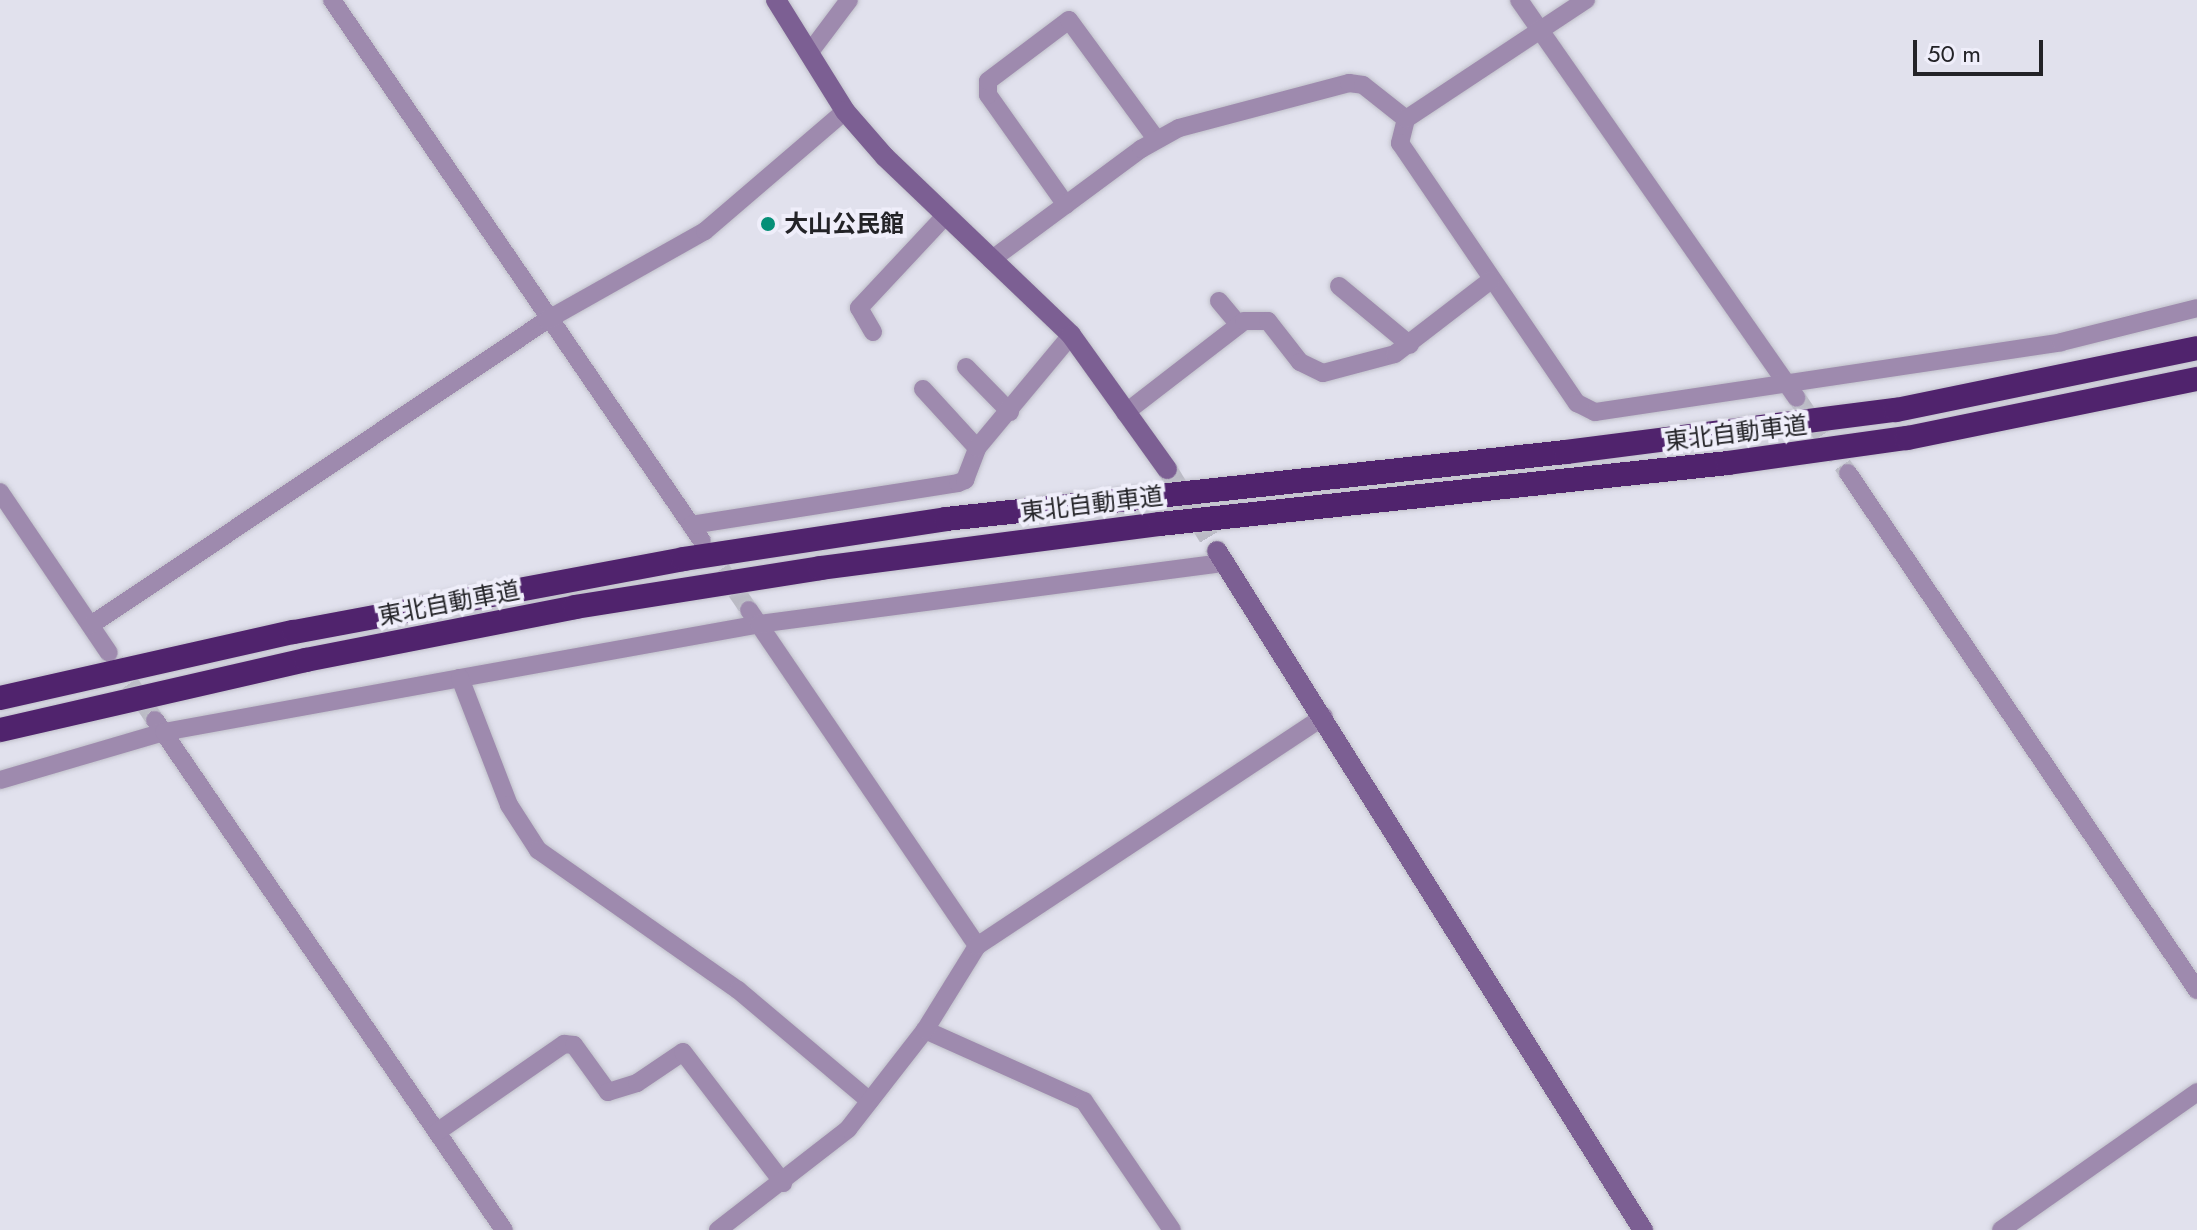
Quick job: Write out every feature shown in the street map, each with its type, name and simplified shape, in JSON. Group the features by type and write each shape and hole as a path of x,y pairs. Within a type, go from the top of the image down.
{"highway":[{"name":"東北自動車道","path":"0,698 294,632 683,559 946,519 1566,452 1896,410 2197,348"},
{"name":"東北自動車道","path":"0,730 351,651 575,607 820,568 1175,522 1743,461 1907,438 2197,379"}],"street":[{"path":"332,0 547,320 702,541"},
{"path":"776,0 845,111 991,260 1071,335 1167,469"},
{"path":"810,52 849,0"},
{"path":"1519,0 1797,398"},
{"path":"1586,0 1406,119 1400,143 1577,403 1595,412 2061,342 2197,308"},
{"path":"1066,205 988,95 988,81 1069,20 1156,139"},
{"path":"991,260 1156,139 1349,83 1363,85 1406,119"},
{"path":"91,625 547,320 705,231 845,111"},
{"path":"873,332 859,308 946,215"},
{"path":"1125,413 1239,325 1262,318 1306,368 1323,373 1395,354 1491,280"},
{"path":"1339,286 1410,345"},
{"path":"1219,301 1239,325"},
{"path":"691,525 759,510 965,480 977,448 1071,335"},
{"path":"966,367 1010,412"},
{"path":"923,389 977,448"},
{"path":"1848,473 2197,990"},
{"path":"0,492 109,653"},
{"path":"0,780 160,726 460,678 754,617 1221,557 1324,716 1643,1230"},
{"path":"754,617 977,946"},
{"path":"460,678 509,805 538,850 738,990 870,1101"},
{"path":"718,1230 820,1155 870,1101 925,1030 977,946 1324,716"},
{"path":"160,726 504,1230"},
{"path":"925,1030 1084,1101 1172,1230"},
{"path":"437,1132 564,1044 574,1045 608,1092 637,1083 683,1052 783,1183"},
{"path":"2001,1230 2197,1092"}],"tunnel":[{"path":"1797,398 1848,473"},
{"path":"1167,469 1217,551"},
{"path":"706,547 749,610"},
{"path":"115,661 155,720"}],"place":[{"name":"大山公民館","path":"768,224"}]}
